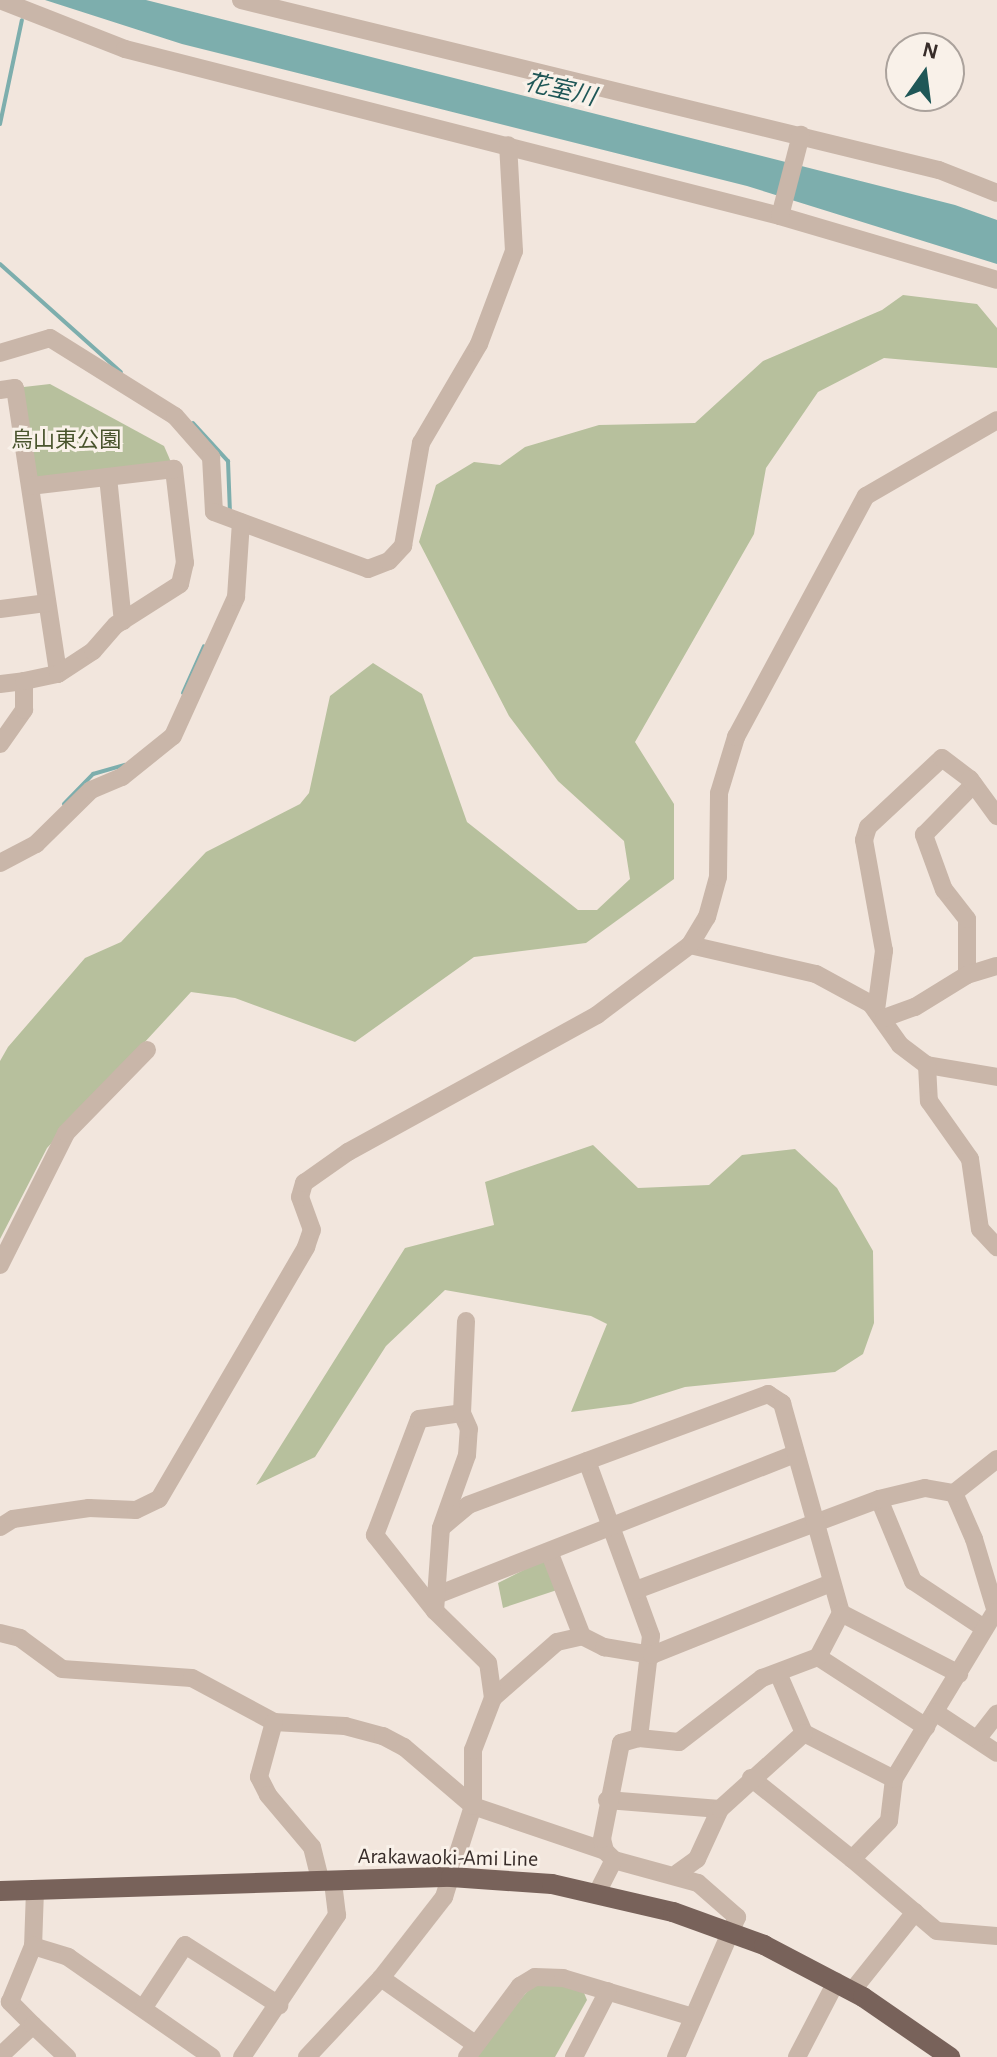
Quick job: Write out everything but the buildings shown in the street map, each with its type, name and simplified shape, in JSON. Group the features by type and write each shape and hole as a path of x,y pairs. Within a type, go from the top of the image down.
{"main road":[{"name":"Arakawaoki-Ami Line","path":"0,1891 451,1877 597,1893 731,1933 844,1986 950,2057"}],"street":[{"path":"0,0 125,49 399,122 508,145 780,216 997,280"},
{"path":"241,0 939,170 997,193"},
{"path":"780,216 801,135"},
{"path":"0,353 50,338 175,416 211,457 214,512 368,569 389,561 403,546 421,443 479,344 514,251 508,145"},
{"path":"0,390 15,388 58,674"},
{"path":"0,1527 13,1519 89,1508 136,1510 159,1499 306,1247 312,1230 300,1197 304,1183 435,1102 597,1015 690,945 707,917 718,877 719,793 731,748 866,496 997,420"},
{"path":"0,684 58,674 93,651 123,621 180,584 185,563 174,469 32,486"},
{"path":"108,477 123,621"},
{"path":"0,863 36,844 91,790 122,777 173,736 236,597 241,522"},
{"path":"0,609 46,603"},
{"path":"0,744 24,710 24,681"},
{"path":"880,1014 884,951 864,840 868,827 942,758 974,784 997,816"},
{"path":"967,975 967,919 944,890 924,835 974,784"},
{"path":"690,945 816,974 880,1014 900,1045 927,1065 997,1077"},
{"path":"880,1014 915,1007 967,975 997,966"},
{"path":"0,1265 66,1133 147,1050"},
{"path":"927,1065 929,1101 970,1159 980,1229 997,1247"},
{"path":"436,1603 441,1528 467,1455 469,1429 462,1413 466,1321"},
{"path":"441,1528 468,1505 768,1394 782,1403 841,1613 959,1674"},
{"path":"462,1413 419,1419 375,1535 488,1663 493,1698"},
{"path":"436,1603 613,1525 795,1454"},
{"path":"636,1590 815,1520 879,1499 925,1488 954,1493 997,1459"},
{"path":"587,1461 636,1590 652,1655 639,1738"},
{"path":"852,1859 889,1821 894,1779 992,1618 974,1539 954,1493"},
{"path":"879,1499 913,1581 992,1618"},
{"path":"550,1554 582,1636"},
{"path":"307,2057 381,1978 444,1897 473,1806 473,1750 493,1698 557,1642 582,1636 604,1647 652,1655 831,1583"},
{"path":"597,1893 609,1856 607,1800 621,1743 639,1738 679,1742 762,1678 818,1657 841,1613"},
{"path":"0,1633 20,1638 62,1669 192,1678 274,1722 345,1726 383,1736 404,1747 473,1806 609,1856 678,1873 731,1907 737,1917 676,2057"},
{"path":"818,1657 930,1719 978,1738 997,1753"},
{"path":"778,1673 804,1733 894,1779"},
{"path":"978,1738 997,1714"},
{"path":"242,2057 337,1915 312,1847 259,1777 274,1722"},
{"path":"678,1873 697,1859 720,1809 804,1733"},
{"path":"751,1778 937,1931 997,1936"},
{"path":"607,1800 720,1809"},
{"path":"35,1890 33,1946 10,2002 67,2057"},
{"path":"797,2057 844,1986 915,1912"},
{"path":"144,2007 185,1945 279,2005"},
{"path":"33,1946 68,1957 212,2057"},
{"path":"381,1978 471,2051 520,1986 535,1977 563,1978 693,2017"},
{"path":"574,2057 608,1991"},
{"path":"0,2056 33,2025"}],"green space":[{"path":"903,295 977,304 997,328 997,368 884,358 818,392 766,468 754,534 635,742 674,804 674,879 586,943 474,957 355,1042 235,998 191,992 47,1148 0,1239 0,1061 8,1047 85,958 121,942 206,852 300,804 309,793 330,696 373,663 422,694 467,822 578,910 597,910 630,879 624,841 558,781 509,716 419,542 436,485 474,462 500,465 525,447 599,425 695,423 763,361 882,310"},
{"name":"烏山東公園","path":"50,384 164,446 174,469 32,486 15,388"},
{"path":"593,1145 638,1188 709,1185 742,1155 795,1149 837,1188 873,1251 874,1323 863,1354 835,1372 685,1387 631,1404 571,1412 607,1324 591,1316 445,1290 386,1346 315,1457 256,1485 405,1248 494,1225 485,1182"},
{"path":"549,1557 560,1589 503,1608 498,1583"},
{"path":"536,1981 582,1988 587,2000 555,2057 472,2057"}],"water":[{"path":"45,0 146,0 955,205 997,220 997,264 747,186 182,44"}],"waterway":[{"path":"0,124 22,20"},
{"path":"0,264 121,372"},
{"path":"193,423 228,461 230,513"},
{"path":"183,693 204,646"},
{"path":"64,804 93,774 125,765"}],"water label":[{"name":"花室川","path":"560,91"}]}
